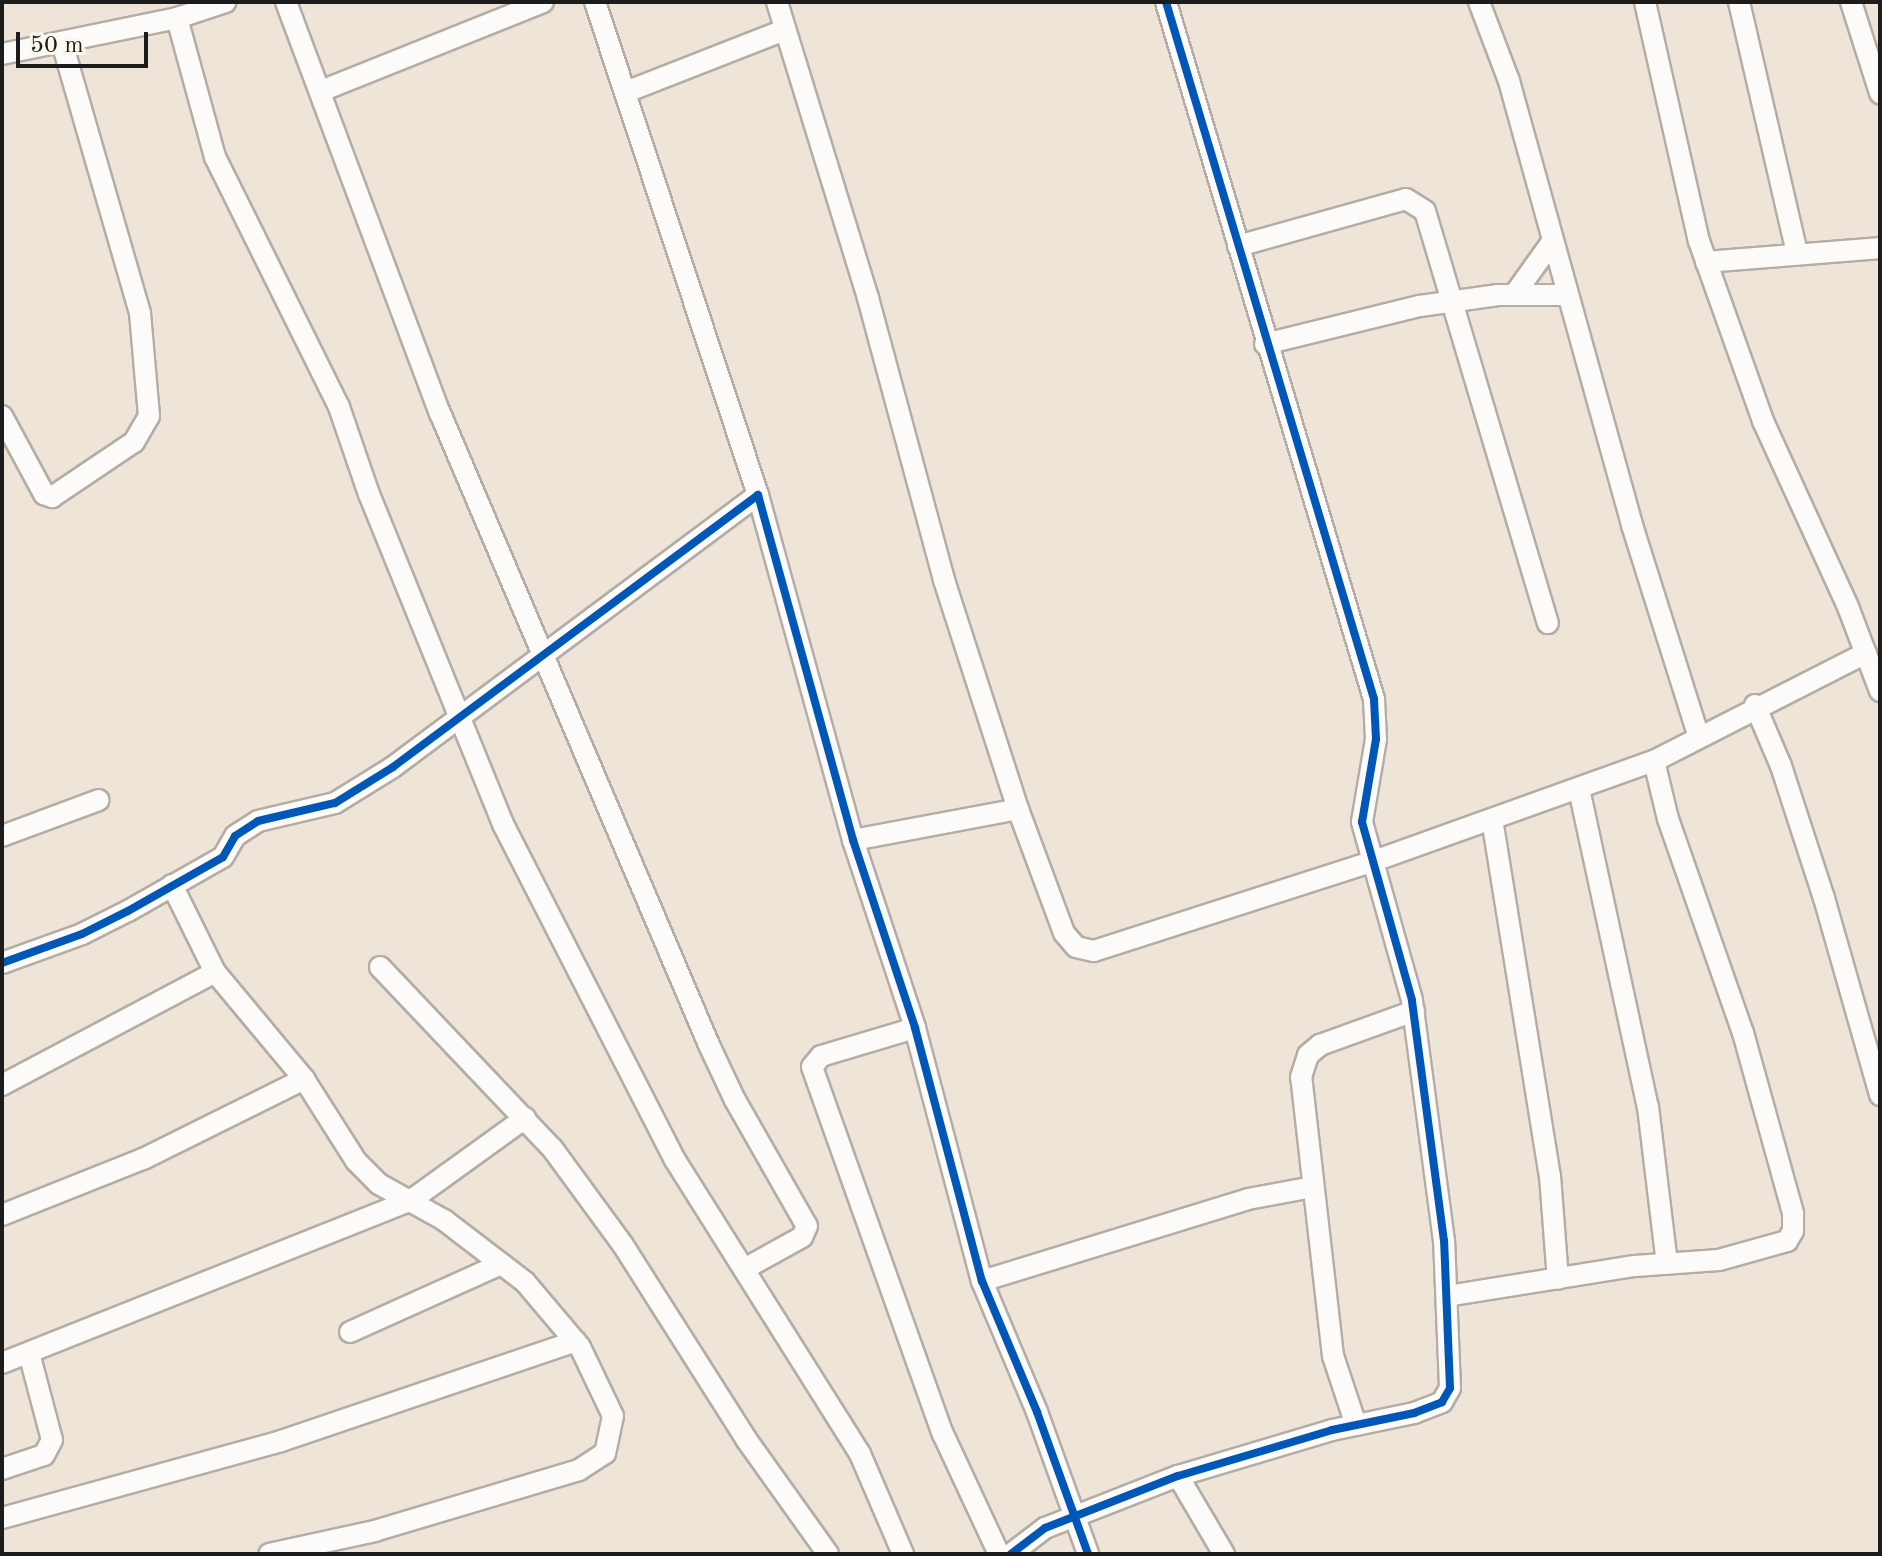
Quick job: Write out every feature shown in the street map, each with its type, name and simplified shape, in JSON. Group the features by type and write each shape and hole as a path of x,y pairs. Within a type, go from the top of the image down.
{"street":[{"path":"2,54 177,18 225,2"},
{"path":"286,2 440,413 722,1073 807,1226 802,1237 746,1268"},
{"path":"321,91 543,2"},
{"path":"595,2 758,495 853,840 915,1028 982,1281 1076,1515 1088,1554"},
{"path":"777,2 868,298 944,580 1018,809 1064,933 1076,947 1094,951 1374,861 1579,789 1654,761 1755,705 1873,663"},
{"path":"1011,1554 1045,1528 1178,1476 1442,1402 1450,1388 1447,1296 1414,1011 1362,822 1376,739 1374,699 1265,344 1166,2"},
{"path":"1479,2 1509,81 1567,295 1699,737"},
{"path":"1645,2 1706,262 1763,421 1873,663 1880,691"},
{"path":"1739,2 1797,254"},
{"path":"1851,2 1880,93"},
{"path":"177,18 215,157 339,407 458,719 503,824 675,1160 746,1268 781,1334 860,1454 903,1554"},
{"path":"626,92 784,30"},
{"path":"2,416 44,494 52,497 134,442 149,416 140,313 62,42"},
{"path":"1238,246 1406,199 1416,201 1425,211 1548,623"},
{"path":"1514,295 1552,242"},
{"path":"1706,262 1880,248"},
{"path":"1265,344 1451,302 1514,295 1567,295"},
{"path":"2,963 82,934 223,857 235,836 258,821 335,803 458,719 758,495"},
{"path":"1755,705 1819,883 1880,1095"},
{"path":"1447,1296 1667,1264 1719,1260 1787,1241 1793,1213 1743,1033 1668,819 1654,761"},
{"path":"1579,789 1648,1107 1667,1264"},
{"path":"2,836 99,800"},
{"path":"853,840 1018,809"},
{"path":"1492,819 1550,1176 1558,1279"},
{"path":"172,885 215,972 304,1079 356,1161 379,1184 410,1201 525,1282 576,1341 613,1416 605,1453 564,1475 375,1531 269,1554"},
{"path":"380,967 525,1118 623,1245 746,1439 828,1554"},
{"path":"2,1085 215,972"},
{"path":"1356,1425 1333,1356 1301,1077 1308,1055 1320,1045 1414,1011"},
{"path":"915,1028 821,1056 812,1067 943,1434 999,1554"},
{"path":"2,1215 143,1159 304,1079"},
{"path":"2,1363 410,1201 525,1118"},
{"path":"982,1281 1248,1199 1313,1187"},
{"path":"350,1332 501,1264"},
{"path":"2,1518 281,1441 576,1341"},
{"path":"2,1469 44,1455 52,1440 29,1353"},
{"path":"1178,1476 1224,1554"}],"cycle path":[{"path":"1011,1554 1045,1528 1178,1476 1332,1430 1414,1413 1442,1402 1450,1388 1444,1241 1412,1000 1362,822 1376,739 1374,699 1166,2"},
{"path":"2,963 82,934 128,911 223,857 235,836 258,821 335,803 393,767 758,495 853,840 915,1028 982,1281 1037,1412 1088,1554"}]}
